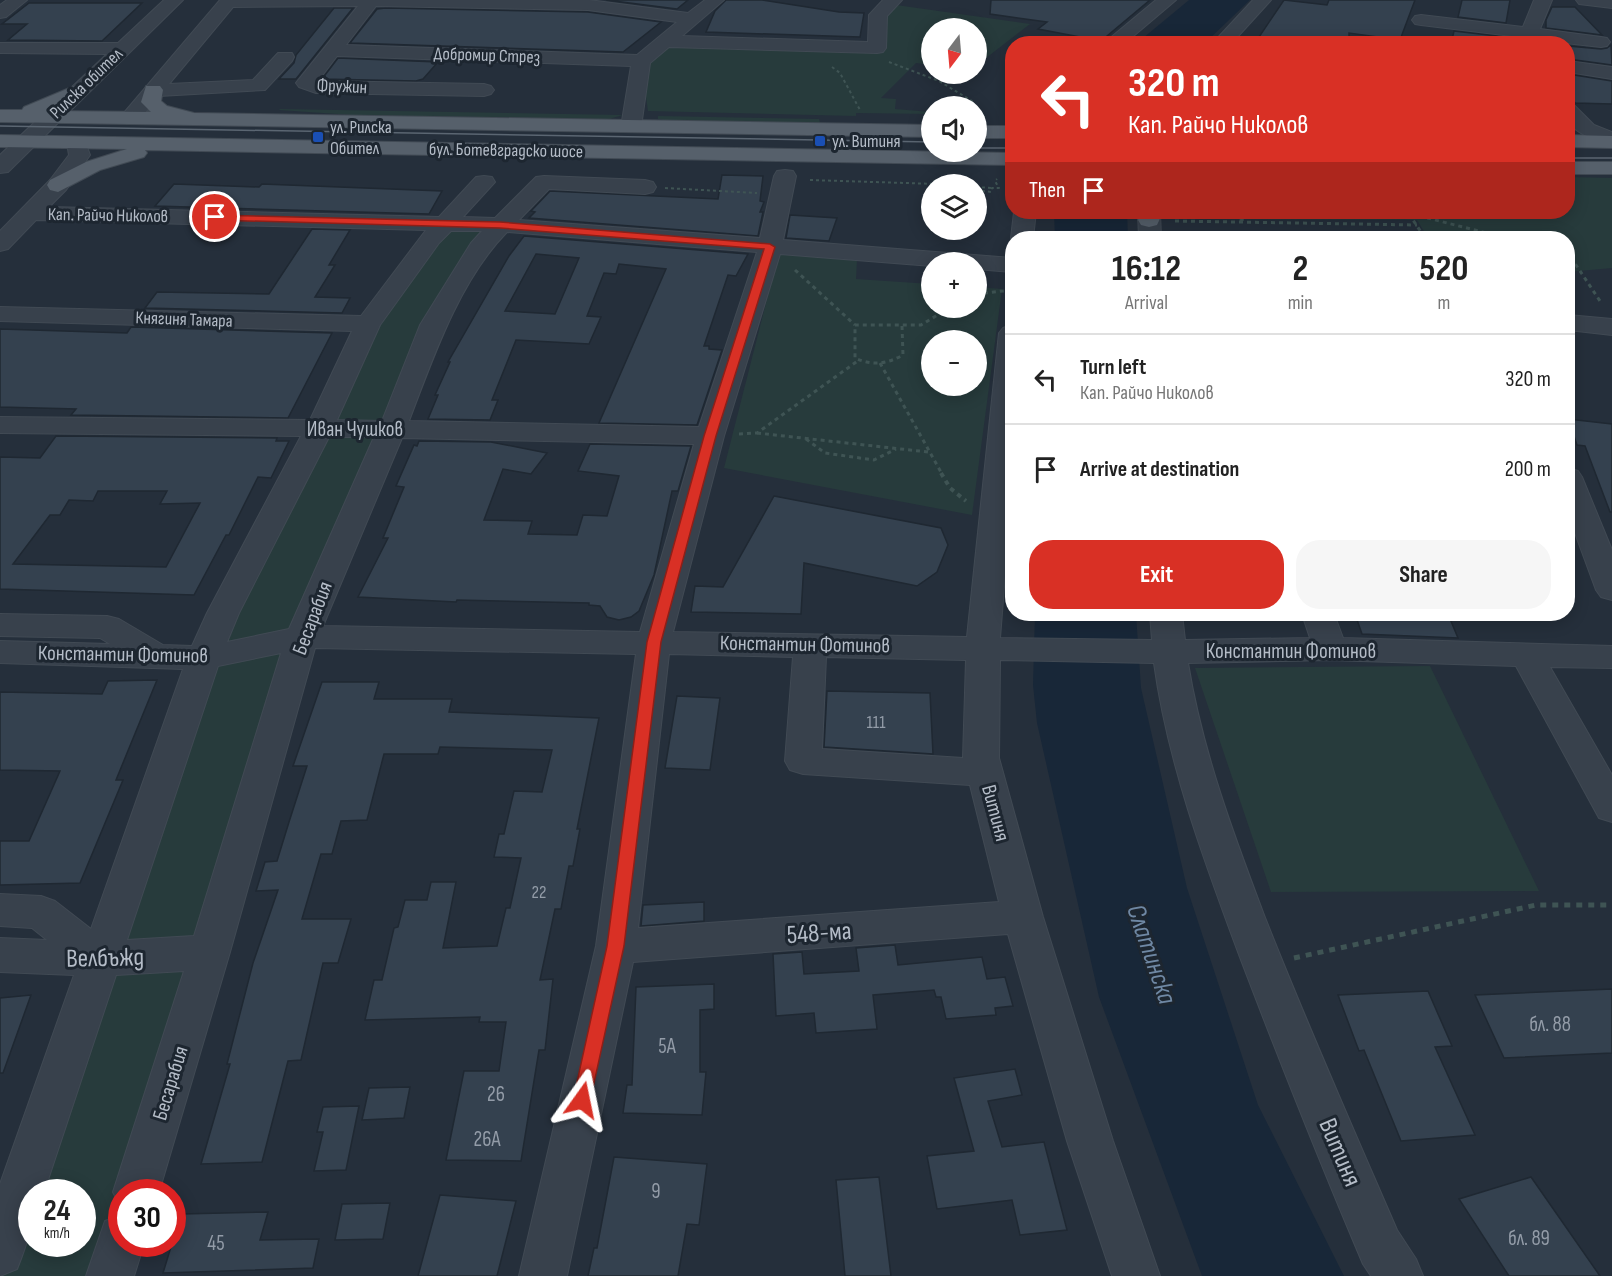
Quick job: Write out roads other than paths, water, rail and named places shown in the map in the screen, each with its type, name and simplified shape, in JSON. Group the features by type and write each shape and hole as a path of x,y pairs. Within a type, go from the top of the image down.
{"main road":[{"path":"3,116 36,110 79,90"},
{"path":"153,90 151,102 156,108 169,113 202,119"},
{"name":"бул. Ботевградско шосе","path":"3,116 921,131"},
{"path":"1575,127 1612,140"},
{"path":"987,132 1005,132"},
{"name":"бул. Ботевградско шосе","path":"0,141 921,157"},
{"path":"58,185 109,160 183,145"},
{"name":"бул. Ботевградско шосе","path":"987,158 1005,159"},
{"path":"970,162 1000,182"},
{"path":"1575,168 1612,168"}],"street":[{"path":"0,13 18,0"},
{"name":"Рилска обител","path":"0,167 174,0"},
{"path":"632,127 641,61 715,0"},
{"path":"663,42 877,48 878,15 893,0"},
{"path":"1122,36 1167,0"},
{"path":"1228,36 1262,0"},
{"path":"1530,36 1543,0"},
{"path":"1585,0 1612,3"},
{"path":"130,118 229,1 588,5 691,19"},
{"name":"Фружин","path":"371,1 306,83 316,87 484,90"},
{"path":"1421,20 1517,36"},
{"path":"1575,41 1600,42"},
{"path":"0,48 122,49"},
{"name":"Добромир Стрез","path":"334,50 641,61"},
{"path":"153,90 258,86 285,57"},
{"path":"1575,68 1612,73"},
{"path":"1575,125 1612,117"},
{"name":"Рилска обител","path":"0,244 58,185 80,155 77,143"},
{"name":"Бесарабия","path":"140,1179 210,952 302,637 392,429 433,325 483,243 544,182 645,187"},
{"path":"0,1252 204,658 223,613 319,429 368,324 431,238 484,183"},
{"path":"543,1276 616,946 654,642 710,436 770,247 783,185"},
{"name":"Кап. Райчо Николов","path":"30,213 500,225 1005,264"},
{"name":"Княгиня Тамара","path":"0,314 368,324"},
{"path":"1575,322 1609,319"},
{"name":"Витиня","path":"1005,410 983,648 981,758 1023,917 1089,1141 1136,1276"},
{"name":"Иван Чушков","path":"0,425 392,429 710,436"},
{"path":"1575,495 1612,590"},
{"path":"1320,621 1330,649"},
{"path":"0,625 106,627 157,657"},
{"name":"Константин Фотинов","path":"0,652 204,658 302,637 1025,650 1161,639 1330,649 1612,657"},
{"name":"Витиня","path":"1161,639 1199,789 1263,964 1380,1247 1399,1276"},
{"path":"810,645 803,761 985,773"},
{"path":"1526,653 1612,808"},
{"path":"0,910 41,912 100,959"},
{"name":"548-ма","path":"616,946 1023,917"},
{"name":"Велбъжд","path":"0,955 100,959 210,952"},
{"path":"110,1276 116,1257"}],"water":[{"path":"1189,0 1250,0 1212,36 1145,36"},
{"path":"1054,219 1127,219 1128,231 1055,231"},
{"name":"Слатинска","path":"1035,621 1136,621 1141,688 1187,888 1258,1105 1344,1276 1202,1276 1099,997 1037,723 1033,685"}],"tram line":[{"path":"0,126 921,142"},
{"path":"987,148 1005,148"},
{"path":"1575,158 1612,158"}],"place":[{"name":"ул. Рилска Обител","path":"318,137"},
{"name":"ул. Витиня","path":"820,141"}]}
